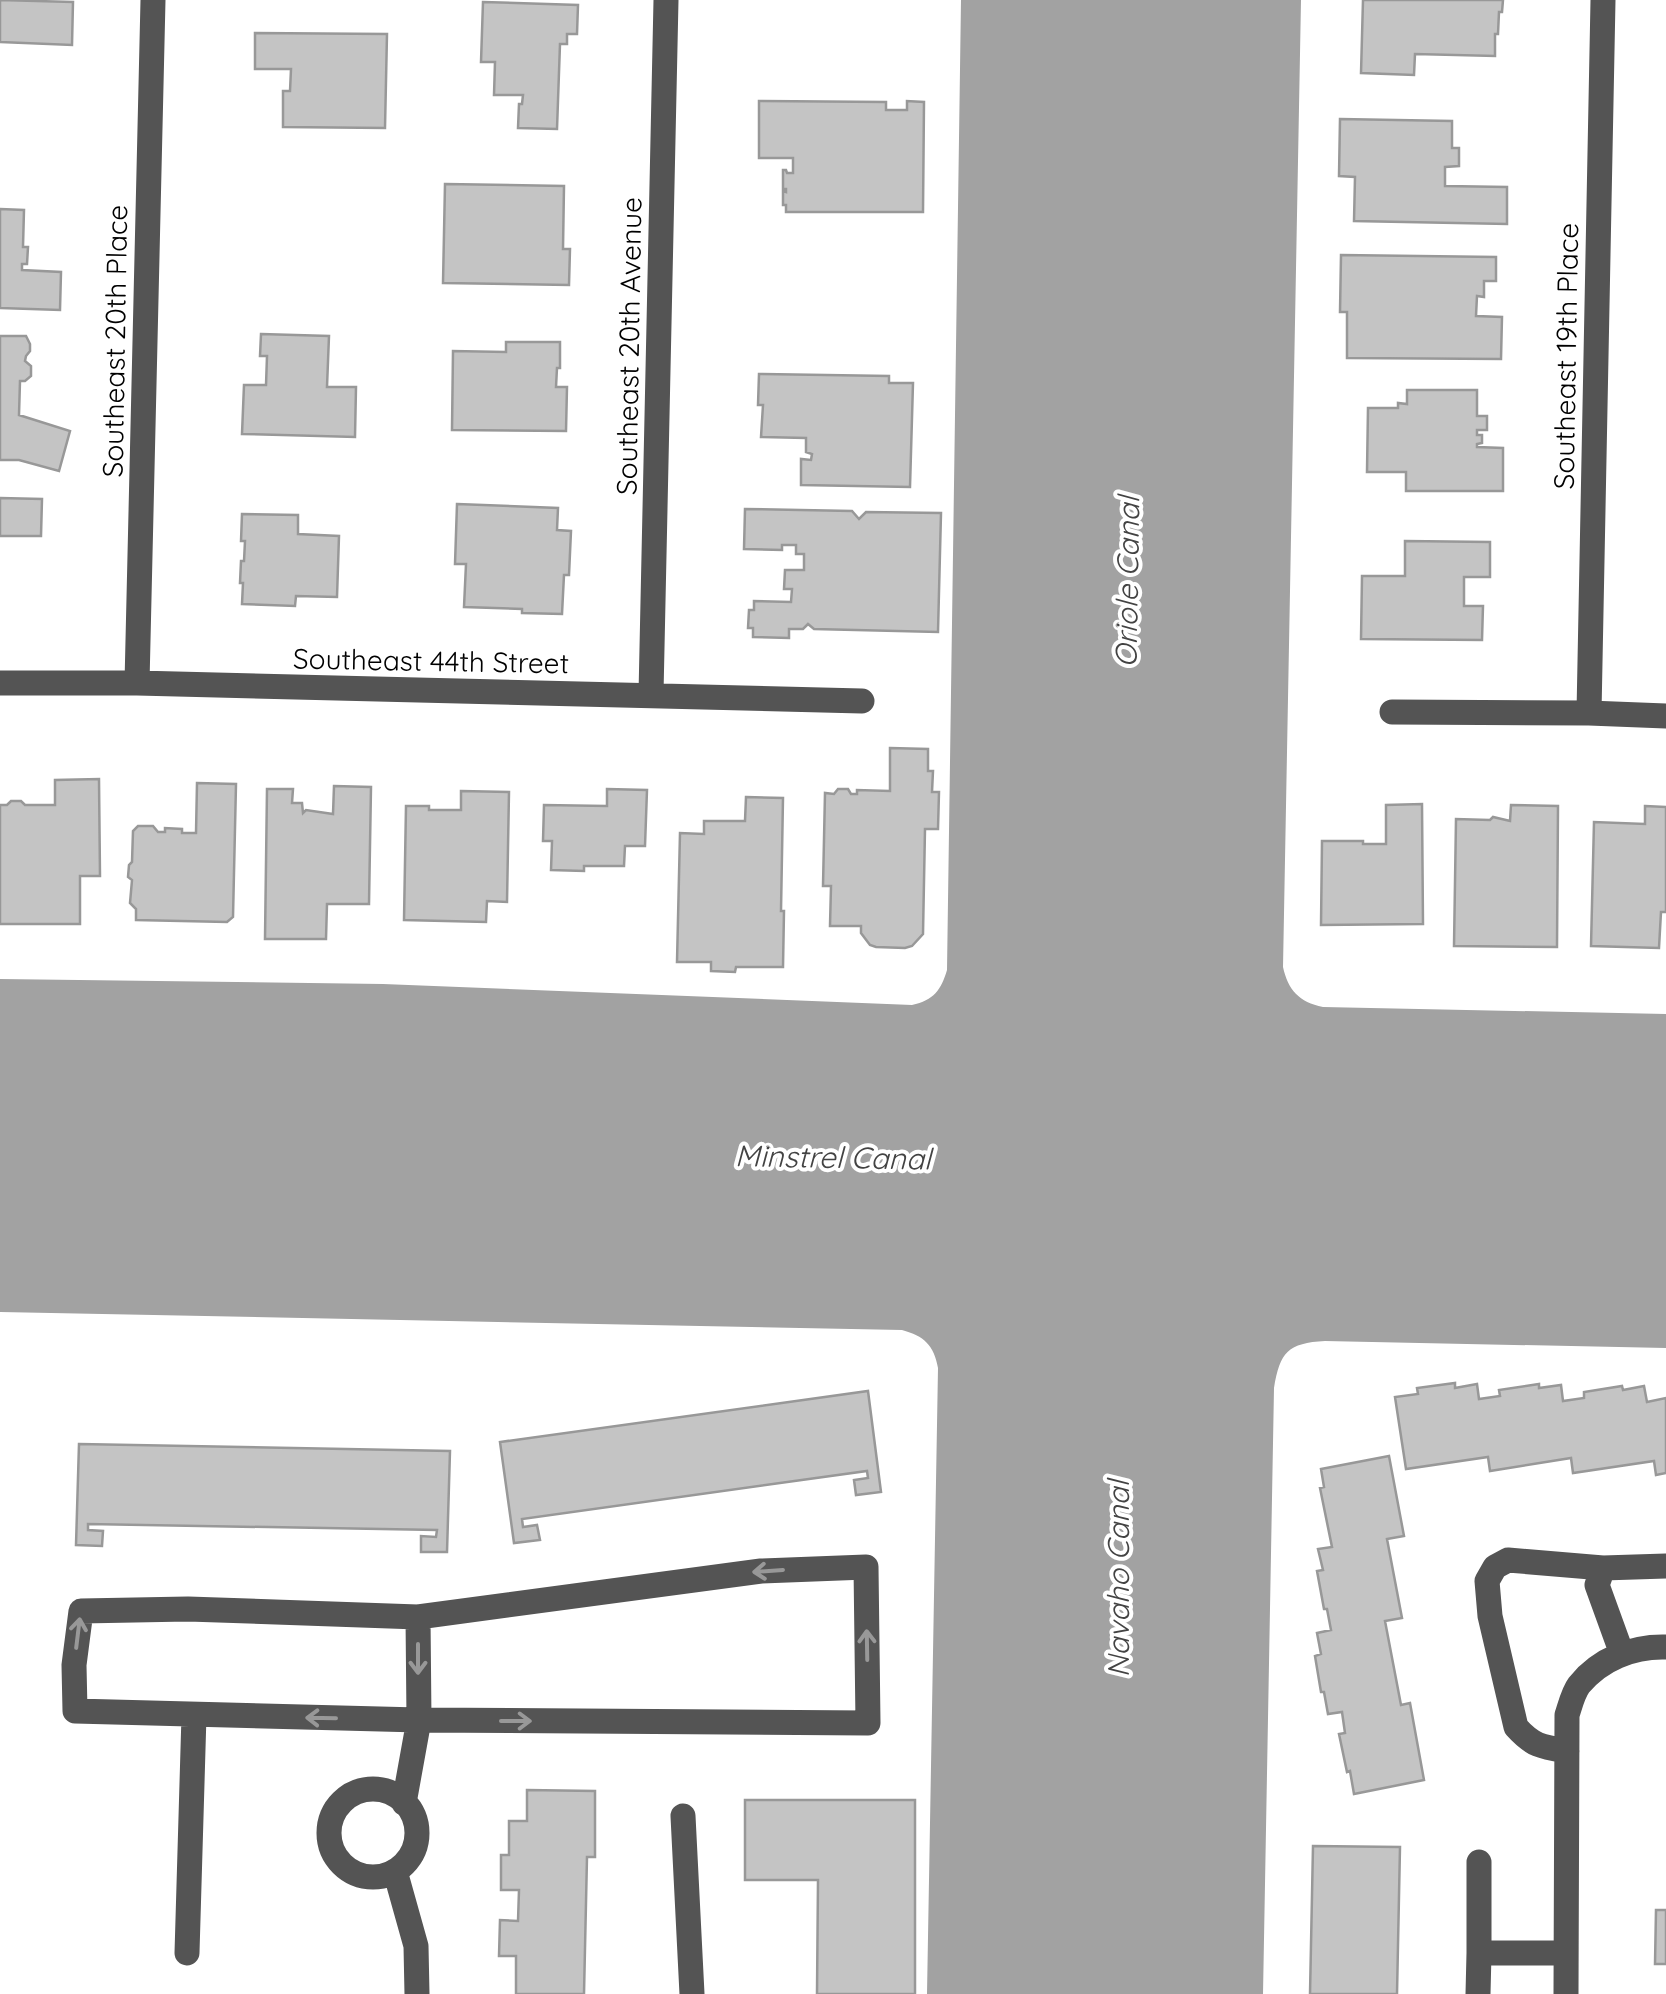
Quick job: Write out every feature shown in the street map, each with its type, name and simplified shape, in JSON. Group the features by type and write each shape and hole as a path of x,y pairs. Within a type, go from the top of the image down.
{"street":[{"name":"Southeast 20th Place","path":"136,684 153,0"},
{"name":"Southeast 20th Avenue","path":"651,694 666,0"},
{"name":"Southeast 19th Place","path":"1588,712 1603,0"},
{"name":"Southeast 44th Street","path":"0,683 862,700"},
{"path":"1392,712 1666,716"},
{"path":"1567,1751 1528,1741 1516,1726 1490,1616 1487,1581 1495,1568 1508,1560 1603,1568 1666,1566"},
{"path":"866,1566 868,1723 418,1720 194,1714 75,1711 74,1665 81,1612 188,1609 418,1617 761,1571 866,1566"},
{"path":"1603,1568 1597,1585 1611,1659"},
{"path":"404,1802 418,1720 418,1617"},
{"path":"1566,1994 1567,1716 1577,1688 1611,1659 1655,1646 1666,1647"},
{"path":"187,1953 194,1714"},
{"path":"374,1790 388,1792 404,1802 416,1822 418,1836 406,1862 396,1871 366,1877 340,1864 329,1837 330,1822 347,1798 374,1790"},
{"path":"682,1816 692,1994"},
{"path":"1478,1994 1479,1862"},
{"path":"396,1871 416,1946 417,1994"},
{"path":"1479,1953 1566,1953"}],"water":[{"path":"961,0 1301,0 1283,967 1292,988 1307,1002 1323,1007 1666,1014 1666,1348 1325,1341 1294,1347 1279,1366 1274,1388 1263,1994 927,1994 938,1368 931,1347 916,1335 902,1330 0,1312 0,979 383,984 912,1005 939,989 947,970"}],"building":[{"path":"0,0 73,2 72,45 0,42"},
{"path":"1363,0 1503,0 1495,34 1495,56 1415,54 1414,75 1361,73"},
{"path":"483,2 578,5 577,34 567,34 567,44 560,44 557,129 518,128 523,95 494,95 495,62 481,62"},
{"path":"255,33 387,34 385,128 283,127 283,91 290,91 291,69 255,69"},
{"path":"759,101 886,102 886,110 907,110 907,101 924,102 923,212 786,212 783,170 793,173 793,158 759,158"},
{"path":"1340,119 1452,121 1452,148 1459,148 1459,166 1445,167 1445,186 1507,187 1507,224 1354,221 1355,177 1339,176"},
{"path":"445,184 564,186 563,249 570,249 569,285 443,283"},
{"path":"0,209 24,210 23,247 28,247 27,264 22,264 22,270 61,272 60,310 0,308"},
{"path":"1341,255 1496,257 1496,281 1484,281 1484,297 1477,296 1476,316 1502,317 1501,359 1347,358 1347,312 1340,312"},
{"path":"261,334 329,336 327,387 356,387 355,437 242,434 244,385 266,385 267,356 260,356"},
{"path":"0,336 26,336 30,344 25,361 31,366 31,376 20,381 19,415 70,431 59,471 19,460 0,460"},
{"path":"506,342 560,342 556,387 567,387 566,431 452,430 453,351 506,352"},
{"path":"759,374 889,376 889,383 913,383 910,487 801,485 801,459 811,460 812,454 806,452 806,438 761,437 763,405 758,405"},
{"path":"1407,390 1477,390 1477,416 1487,416 1487,430 1477,430 1482,443 1477,447 1503,448 1503,491 1406,491 1406,472 1367,472 1368,408 1398,408 1398,403 1407,404"},
{"path":"0,498 42,499 41,536 0,536"},
{"path":"457,504 558,508 557,530 571,531 562,614 464,607 466,564 455,564"},
{"path":"745,509 852,511 859,519 866,512 941,513 938,632 814,629 808,624 803,629 789,629 789,638 753,637 753,628 748,628 754,601 791,602 792,589 784,589 785,570 804,570 804,554 796,554 796,545 782,545 782,550 744,549"},
{"path":"242,514 298,515 298,534 339,536 337,597 296,596 295,606 242,604"},
{"path":"1405,541 1490,542 1490,577 1464,577 1464,606 1483,606 1482,640 1361,639 1362,576 1405,576"},
{"path":"890,748 928,749 932,792 939,792 938,829 925,829 923,934 905,948 870,945 861,926 830,926 831,886 823,886 825,793 834,794 838,789 848,789 851,794 857,794 857,790 890,791"},
{"path":"99,779 100,876 80,876 80,924 0,924 0,805 21,801 25,805 55,805 55,780"},
{"path":"197,783 236,784 233,917 227,922 136,920 136,909 130,903 132,880 128,877 133,831 138,826 153,826 158,832 165,832 165,828 196,833"},
{"path":"334,786 371,787 369,904 327,904 326,939 265,939 267,789 293,789 292,803 302,803 303,813 306,810 333,814"},
{"path":"607,789 647,790 645,846 625,846 624,866 551,870 552,841 543,841 544,805 607,806"},
{"path":"461,791 509,792 507,902 487,901 486,922 404,920 406,806 461,810"},
{"path":"746,797 783,798 783,967 711,971 711,962 677,962 680,833 704,834 704,821 745,821"},
{"path":"1422,804 1423,924 1321,925 1322,841 1386,844 1386,805"},
{"path":"1511,805 1558,806 1557,947 1454,946 1456,819 1493,817 1510,821"},
{"path":"1645,806 1666,807 1666,912 1661,912 1659,948 1591,946 1594,822 1645,824"},
{"path":"1455,1383 1455,1388 1477,1384 1479,1399 1500,1396 1499,1390 1561,1385 1563,1401 1584,1398 1584,1392 1644,1386 1647,1402 1666,1398 1666,1473 1656,1475 1654,1461 1573,1473 1571,1458 1490,1471 1488,1457 1406,1469 1395,1397 1418,1394 1417,1388"},
{"path":"868,1391 881,1492 856,1495 854,1480 868,1478 867,1471 522,1519 523,1527 537,1525 540,1540 514,1543 500,1442"},
{"path":"79,1444 450,1451 447,1552 421,1552 421,1536 436,1537 437,1530 88,1524 88,1530 103,1531 102,1546 76,1545"},
{"path":"1389,1456 1404,1536 1387,1539 1402,1618 1385,1621 1401,1705 1410,1703 1424,1780 1354,1794 1339,1734 1345,1733 1342,1712 1328,1714 1315,1656 1321,1654 1317,1633 1331,1630 1317,1571 1323,1570 1318,1549 1332,1547 1320,1488 1324,1487 1321,1469"},
{"path":"527,1790 595,1791 595,1857 587,1857 584,1994 516,1994 516,1956 499,1956 500,1920 518,1921 519,1890 501,1890 501,1855 509,1855 509,1821 527,1821"},
{"path":"745,1800 915,1800 915,1994 817,1994 818,1880 745,1880"},
{"path":"1313,1846 1400,1847 1397,1994 1310,1994"},
{"path":"1656,1910 1666,1910 1666,1964 1655,1964"}],"water label":[{"name":"Oriole Canal","path":"1128,582"},
{"name":"Minstrel Canal","path":"833,1158"},
{"name":"Navaho Canal","path":"1119,1579"}]}
